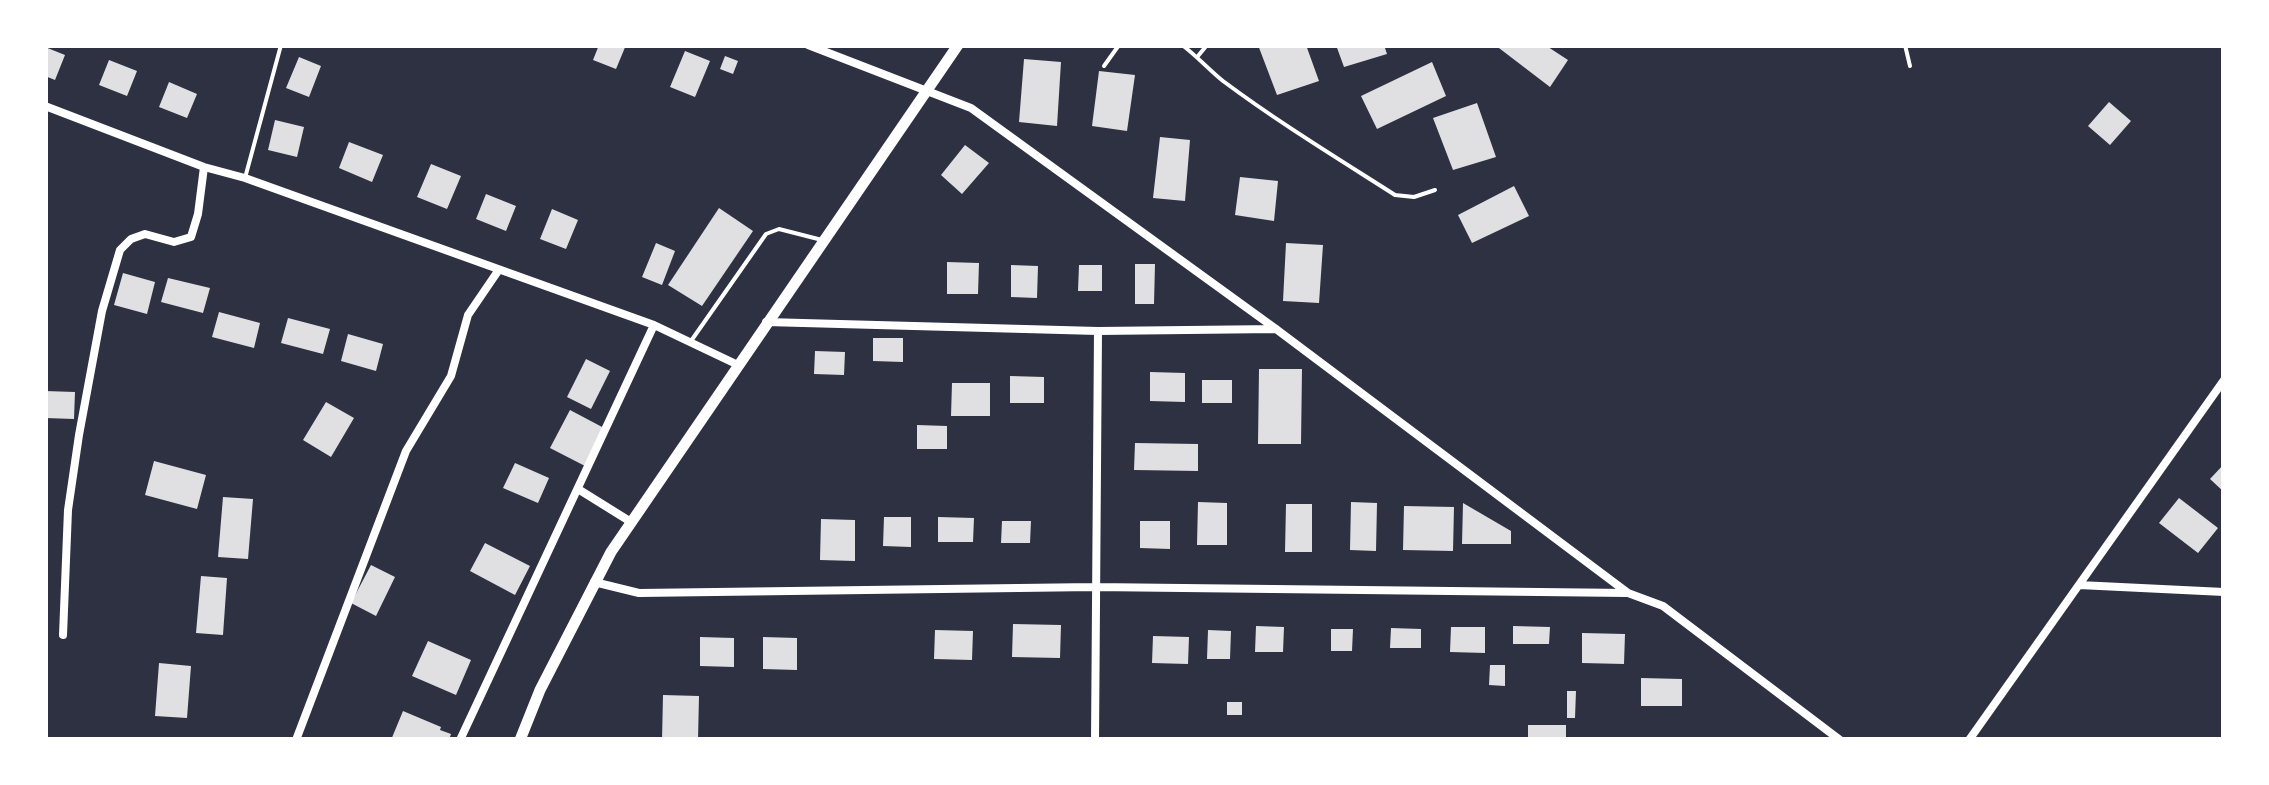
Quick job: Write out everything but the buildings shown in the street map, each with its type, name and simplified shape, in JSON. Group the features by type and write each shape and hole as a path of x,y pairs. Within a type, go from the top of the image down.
{"main road":[{"path":"520,740 594,582 736,364 958,45"}],"street":[{"path":"808,45 972,108 1276,329 1628,593 1663,606 1840,740"},
{"path":"45,106 654,326 736,364"},
{"path":"63,635 68,510 106,296 120,250 131,238 145,234 174,242 191,238 204,166"},
{"path":"296,740 406,452 451,376 468,315 498,271"},
{"path":"766,322 1098,331 1276,329"},
{"path":"460,740 654,326"},
{"path":"1095,740 1098,331"},
{"path":"1969,740 2224,380"},
{"path":"578,489 632,522"},
{"path":"594,582 639,593 1094,587 1628,593"},
{"path":"2078,586 2224,592"}],"lane":[{"path":"245,178 282,45"},
{"path":"1104,66 1119,45"},
{"path":"1182,45 1218,78 1395,195 1414,197 1435,190"},
{"path":"1198,56 1207,45"},
{"path":"1905,45 1910,66"},
{"path":"691,341 766,234 779,228 822,240"}]}
